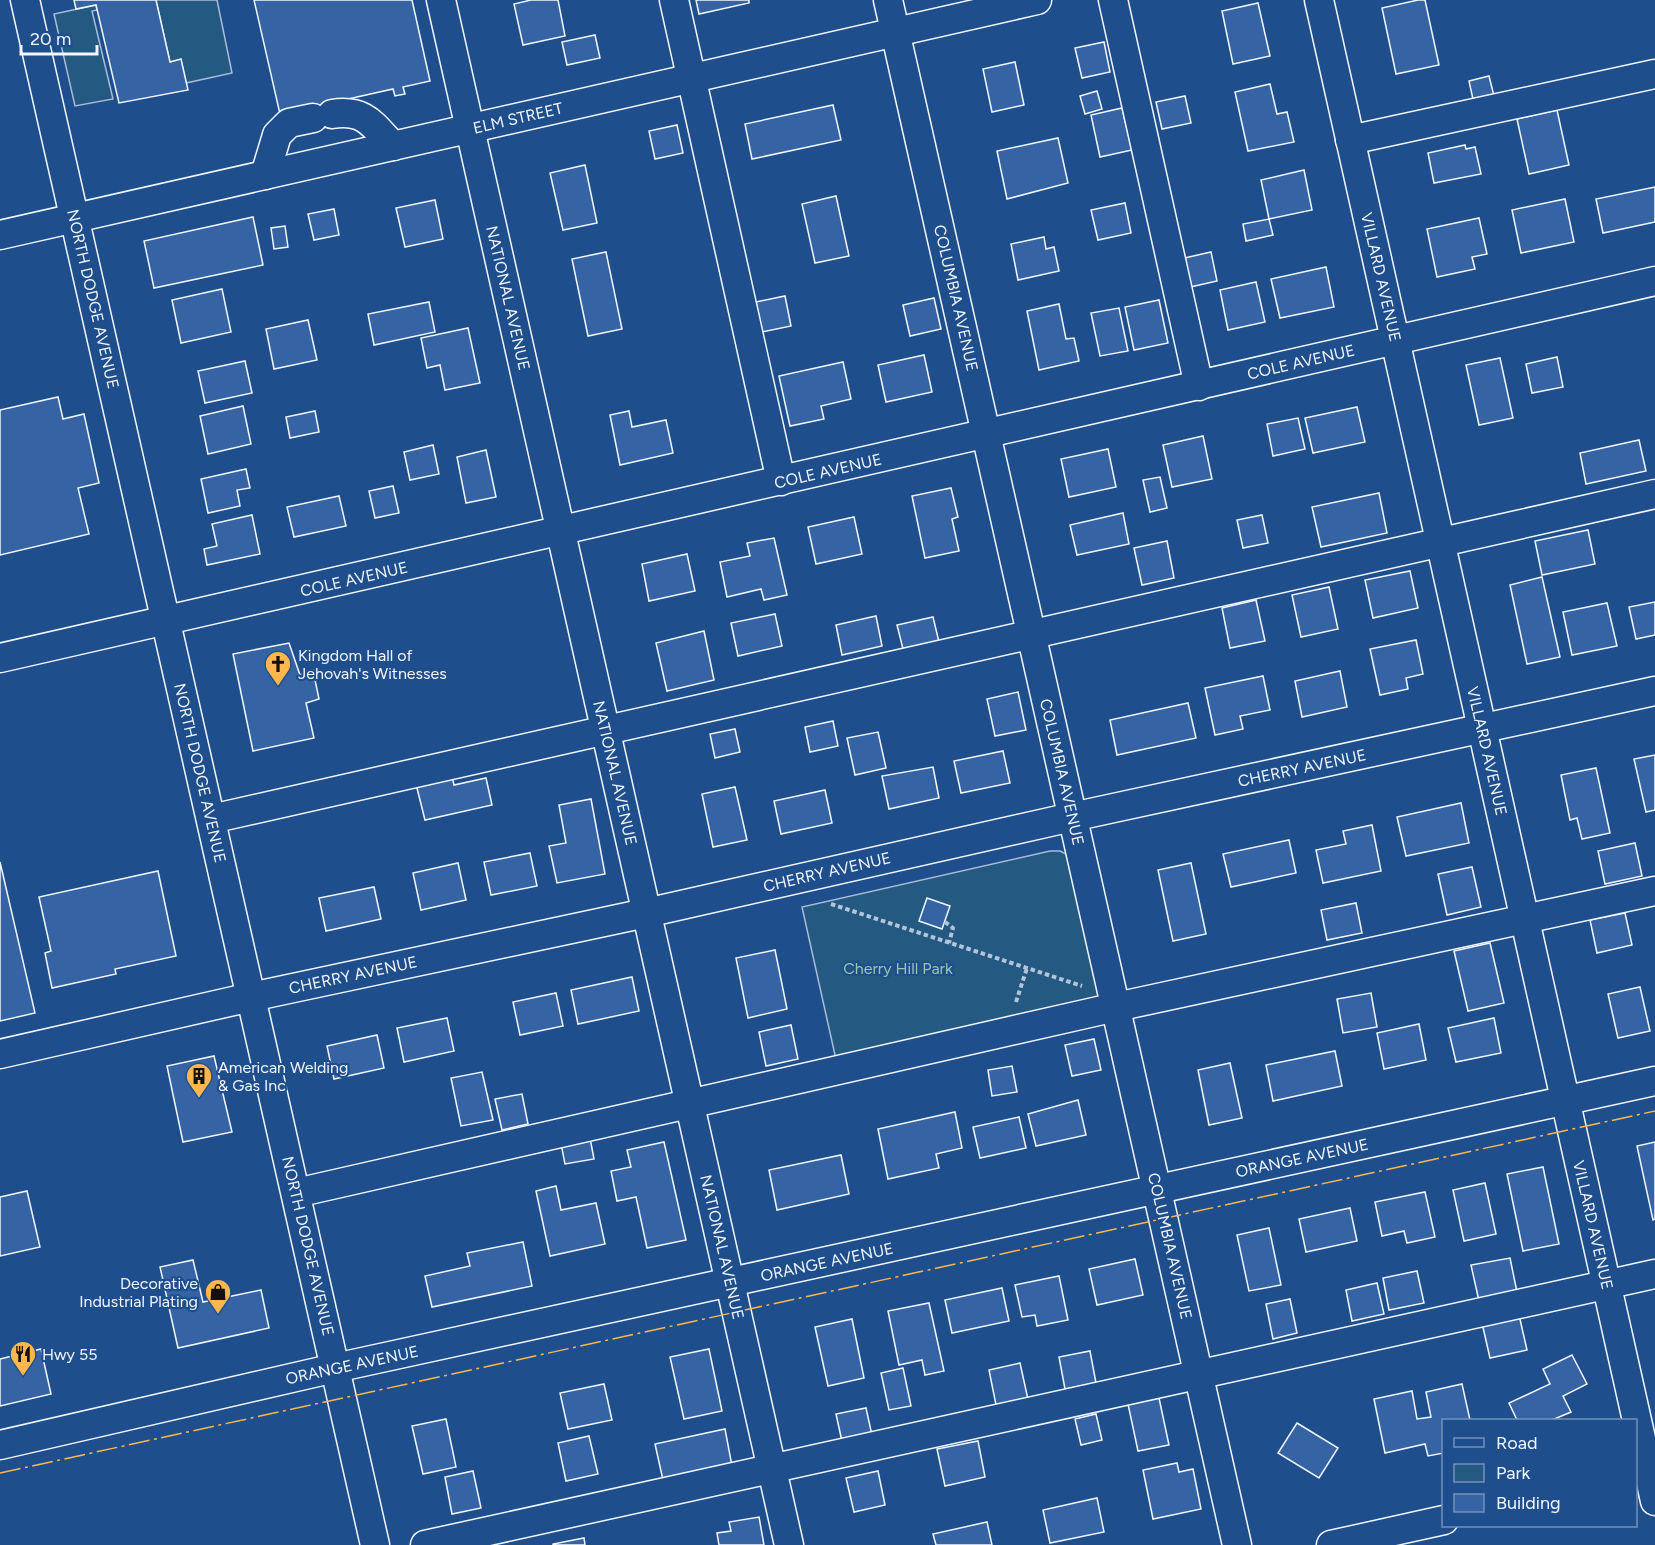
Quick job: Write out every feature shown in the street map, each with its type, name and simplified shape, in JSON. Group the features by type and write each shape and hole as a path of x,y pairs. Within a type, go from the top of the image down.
{"street":[{"name":"NORTH DODGE AVENUE","path":"26,0 375,1545"},
{"name":"NATIONAL AVENUE","path":"441,0 789,1545"},
{"path":"674,0 781,482"},
{"name":"COLUMBIA AVENUE","path":"888,0 1237,1545"},
{"name":"ELM STREET","path":"0,235 1037,0"},
{"path":"1113,0 1198,386"},
{"name":"VILLARD AVENUE","path":"1319,0 1635,1419"},
{"path":"1350,140 1655,74"},
{"path":"265,175 277,135 289,123 350,111 365,117 393,146"},
{"name":"COLE AVENUE","path":"0,658 781,482 1655,281"},
{"path":"211,819 1655,494"},
{"name":"CHERRY AVENUE","path":"0,1054 251,997 646,914 1072,817 1655,691"},
{"path":"296,1193 1116,1007 1655,891"},
{"name":"ORANGE AVENUE","path":"0,1445 335,1368 730,1284 1655,1081"},
{"path":"425,1545 1655,1274"},
{"name":"VILLARD AVENUE","path":"1637,1427 1649,1482"},
{"path":"1331,1545 1442,1520"}],"path":[{"path":"831,904 1087,987"},
{"path":"945,922 953,928 949,943"}],"green space":[{"path":"156,0 217,0 232,73 186,83 181,60 170,62"},
{"path":"96,5 97,10 92,11 113,99 75,106 54,14"},
{"name":"Cherry Hill Park","path":"1050,851 1060,851 1068,855 1104,1003 837,1064 802,907"}],"building":[{"path":"74,0 156,0 170,62 181,59 188,90 119,103 96,5 76,9"},
{"path":"254,0 412,0 430,81 403,87 405,94 395,96 393,89 330,103 335,125 316,130 280,114"},
{"path":"531,0 558,0 565,36 523,45 514,4"},
{"path":"696,0 749,0 749,3 699,14"},
{"path":"1425,0 1439,65 1396,74 1382,8"},
{"path":"1258,3 1270,56 1233,64 1222,11"},
{"path":"595,35 600,58 567,65 562,42"},
{"path":"1104,42 1110,72 1082,78 1075,48"},
{"path":"1015,62 1024,105 992,112 983,69"},
{"path":"1489,76 1495,100 1474,104 1469,81"},
{"path":"1270,84 1277,114 1287,112 1294,142 1248,151 1235,92"},
{"path":"1097,91 1102,109 1085,114 1080,96"},
{"path":"1185,96 1191,123 1162,129 1156,102"},
{"path":"833,105 841,140 752,159 745,124"},
{"path":"1122,108 1132,150 1100,157 1091,115"},
{"path":"1557,110 1569,165 1529,174 1517,119"},
{"path":"677,125 683,153 655,159 649,131"},
{"path":"1058,138 1068,183 1007,199 997,151"},
{"path":"1465,145 1466,149 1475,147 1481,174 1434,183 1428,153"},
{"path":"585,165 597,223 563,230 550,173"},
{"path":"1304,170 1312,210 1269,219 1261,180"},
{"path":"1655,187 1655,222 1603,233 1596,199"},
{"path":"836,196 849,256 815,263 802,204"},
{"path":"1565,199 1574,242 1521,253 1512,210"},
{"path":"435,200 443,239 405,247 396,208"},
{"path":"1125,203 1131,233 1098,240 1091,210"},
{"path":"334,209 339,235 314,240 308,214"},
{"path":"253,217 263,265 154,288 144,241"},
{"path":"1479,218 1487,254 1472,257 1475,269 1437,277 1427,229"},
{"path":"1269,219 1273,235 1246,241 1243,224"},
{"path":"285,226 288,247 274,249 271,228"},
{"path":"1044,237 1046,249 1054,247 1059,271 1018,280 1011,244"},
{"path":"606,252 622,329 588,336 572,259"},
{"path":"1211,252 1217,281 1186,288 1180,259"},
{"path":"1326,267 1334,307 1280,318 1271,279"},
{"path":"1256,282 1265,322 1228,330 1220,290"},
{"path":"222,289 231,332 181,343 172,300"},
{"path":"785,296 791,326 762,332 756,302"},
{"path":"934,298 941,329 910,336 903,305"},
{"path":"1159,300 1168,343 1134,350 1125,307"},
{"path":"429,302 435,332 374,345 368,314"},
{"path":"1059,304 1066,339 1074,338 1079,361 1039,370 1027,311"},
{"path":"1119,308 1128,351 1100,356 1091,313"},
{"path":"308,320 317,360 274,369 266,329"},
{"path":"468,328 480,383 445,390 440,365 427,368 421,338"},
{"path":"924,355 932,392 886,402 878,365"},
{"path":"1557,357 1563,387 1532,393 1526,364"},
{"path":"1500,358 1513,418 1479,425 1466,365"},
{"path":"245,361 252,393 205,403 198,371"},
{"path":"843,362 851,399 821,406 824,419 790,426 779,376"},
{"path":"58,397 63,419 84,414 99,483 78,488 89,534 0,555 0,410"},
{"path":"243,406 251,444 208,454 200,416"},
{"path":"1357,407 1365,442 1313,453 1305,418"},
{"path":"315,411 319,432 290,438 286,417"},
{"path":"629,411 632,427 666,420 673,453 620,465 610,415"},
{"path":"1298,418 1305,449 1273,456 1267,424"},
{"path":"1203,436 1212,479 1172,487 1163,445"},
{"path":"1639,440 1646,471 1586,484 1580,453"},
{"path":"433,445 439,474 410,480 404,452"},
{"path":"1108,449 1116,487 1069,497 1061,459"},
{"path":"486,450 496,497 466,503 457,457"},
{"path":"246,469 250,488 237,490 240,506 208,513 201,479"},
{"path":"1160,477 1167,508 1150,512 1143,480"},
{"path":"393,486 399,513 375,518 369,491"},
{"path":"951,488 958,517 952,519 959,551 925,558 912,496"},
{"path":"1379,493 1387,533 1321,547 1312,507"},
{"path":"339,496 346,526 294,537 287,507"},
{"path":"1123,513 1129,544 1077,555 1070,525"},
{"path":"252,515 260,554 207,565 204,549 217,546 212,524"},
{"path":"1262,515 1268,543 1243,548 1237,520"},
{"path":"854,517 862,554 816,564 808,527"},
{"path":"1588,530 1595,564 1542,575 1535,541"},
{"path":"774,538 787,595 764,600 761,589 727,597 720,562 750,556 747,543"},
{"path":"1167,541 1174,578 1142,585 1134,548"},
{"path":"687,554 695,591 649,601 642,564"},
{"path":"1410,571 1418,608 1373,618 1365,580"},
{"path":"1542,577 1560,657 1527,664 1510,585"},
{"path":"1329,587 1338,629 1301,637 1292,595"},
{"path":"1256,600 1265,641 1230,648 1222,608"},
{"path":"1655,602 1655,635 1636,639 1629,607"},
{"path":"1607,603 1617,646 1572,655 1563,612"},
{"path":"775,614 782,646 738,656 731,623"},
{"path":"876,616 882,646 842,655 836,625"},
{"path":"933,617 939,642 903,649 897,625"},
{"path":"704,631 714,680 667,691 656,643"},
{"path":"1416,640 1423,674 1406,678 1408,689 1380,695 1370,649"},
{"name":"Kingdom Hall of Jehovah's Witnesses","path":"289,643 300,675 313,670 319,699 306,703 314,738 253,751 233,654"},
{"path":"1340,671 1347,707 1302,717 1295,681"},
{"path":"1263,676 1270,710 1240,716 1243,729 1215,735 1205,688"},
{"path":"1018,692 1026,730 995,736 987,699"},
{"path":"1188,703 1196,738 1117,755 1110,720"},
{"path":"833,721 838,746 810,752 805,727"},
{"path":"735,729 740,752 715,758 710,734"},
{"path":"878,732 886,768 855,775 847,738"},
{"path":"1003,751 1010,783 961,793 954,761"},
{"path":"1655,755 1655,810 1646,812 1634,759"},
{"path":"933,767 939,798 889,809 882,776"},
{"path":"1596,768 1610,833 1582,839 1577,818 1570,820 1561,775"},
{"path":"452,776 454,785 486,778 492,805 425,820 416,784"},
{"path":"735,787 747,840 713,847 702,794"},
{"path":"825,790 832,823 781,834 774,801"},
{"path":"591,799 605,874 557,883 549,846 566,843 559,805"},
{"path":"1461,803 1469,843 1406,856 1397,817"},
{"path":"1372,825 1381,871 1323,883 1316,850 1346,844 1343,831"},
{"path":"1289,840 1296,873 1231,887 1223,854"},
{"path":"1635,843 1642,876 1605,884 1598,851"},
{"path":"530,853 537,886 491,895 484,862"},
{"path":"0,862 35,1013 0,1021"},
{"path":"458,863 466,900 421,910 413,873"},
{"path":"1191,863 1206,934 1173,941 1158,870"},
{"path":"1472,867 1481,907 1447,915 1438,874"},
{"path":"158,871 176,956 115,969 116,974 52,988 45,953 51,951 39,897"},
{"path":"374,887 381,919 326,931 319,898"},
{"path":"927,898 950,906 942,929 919,921"},
{"path":"1356,903 1362,933 1327,940 1321,910"},
{"path":"1625,913 1632,945 1597,953 1590,920"},
{"path":"1490,943 1504,1003 1468,1011 1454,951"},
{"path":"775,950 787,1009 748,1018 736,958"},
{"path":"632,977 639,1011 578,1024 571,990"},
{"path":"1640,987 1650,1031 1618,1038 1608,994"},
{"path":"556,993 563,1026 520,1035 513,1002"},
{"path":"1371,993 1377,1027 1343,1033 1337,999"},
{"path":"447,1018 454,1051 404,1062 397,1028"},
{"path":"1494,1018 1501,1053 1456,1062 1448,1028"},
{"path":"1419,1024 1426,1060 1384,1069 1377,1033"},
{"path":"791,1025 798,1059 766,1066 759,1032"},
{"path":"377,1035 384,1068 334,1079 327,1046"},
{"path":"1094,1039 1101,1070 1072,1076 1065,1045"},
{"path":"1335,1051 1342,1086 1273,1101 1266,1065"},
{"name":"American Welding & Gas Inc","path":"214,1056 232,1132 183,1142 167,1066"},
{"path":"1230,1063 1242,1118 1209,1125 1198,1070"},
{"path":"1012,1066 1017,1092 992,1096 988,1070"},
{"path":"482,1072 493,1120 461,1126 451,1078"},
{"path":"522,1094 528,1124 502,1130 495,1099"},
{"path":"1078,1100 1086,1135 1036,1146 1028,1114"},
{"path":"955,1112 962,1148 936,1154 939,1168 888,1179 878,1129"},
{"path":"1019,1117 1026,1148 980,1158 973,1127"},
{"path":"590,1138 594,1159 565,1164 561,1144"},
{"path":"664,1142 686,1240 647,1248 636,1197 617,1201 611,1171 631,1167 627,1150"},
{"path":"1655,1142 1655,1219 1653,1220 1637,1146"},
{"path":"841,1155 849,1194 777,1210 769,1170"},
{"path":"1543,1167 1559,1244 1523,1251 1507,1174"},
{"path":"1485,1183 1496,1234 1464,1241 1453,1190"},
{"path":"556,1186 561,1210 596,1203 605,1244 550,1256 536,1191"},
{"path":"27,1191 40,1247 0,1256 0,1197"},
{"path":"1425,1192 1435,1237 1407,1243 1404,1231 1382,1236 1375,1202"},
{"path":"1350,1208 1357,1241 1306,1252 1299,1219"},
{"path":"1269,1228 1281,1285 1249,1291 1237,1235"},
{"path":"523,1242 532,1286 432,1307 425,1276 470,1266 467,1253"},
{"path":"1510,1258 1517,1292 1479,1301 1471,1265"},
{"path":"1135,1259 1143,1295 1097,1305 1089,1269"},
{"name":"Decorative Industrial Plating","path":"193,1260 203,1302 261,1290 269,1328 178,1348 160,1267"},
{"path":"1417,1271 1424,1303 1389,1310 1383,1278"},
{"path":"1059,1276 1068,1320 1037,1326 1035,1315 1022,1317 1015,1285"},
{"path":"1377,1283 1384,1314 1352,1321 1346,1290"},
{"path":"1002,1288 1009,1321 952,1333 945,1300"},
{"path":"1290,1299 1297,1333 1273,1339 1266,1304"},
{"path":"929,1303 944,1371 925,1375 922,1360 899,1365 888,1311"},
{"path":"1519,1315 1527,1350 1490,1358 1482,1323"},
{"path":"852,1319 864,1378 828,1386 815,1327"},
{"name":"Hwy 55","path":"41,1349 51,1394 0,1406 0,1359"},
{"path":"709,1349 722,1411 684,1419 670,1357"},
{"path":"1090,1351 1096,1383 1065,1389 1059,1357"},
{"path":"1572,1355 1587,1384 1563,1396 1571,1412 1554,1419 1517,1419 1509,1403 1550,1384 1543,1369"},
{"path":"1020,1363 1029,1404 997,1410 989,1370"},
{"path":"903,1368 911,1406 889,1410 881,1373"},
{"path":"604,1384 612,1420 568,1429 560,1393"},
{"path":"1462,1384 1470,1419 1442,1419 1442,1453 1428,1456 1425,1444 1385,1453 1374,1399 1412,1391 1417,1419 1431,1417 1426,1392"},
{"path":"1159,1398 1169,1445 1138,1451 1128,1404"},
{"path":"866,1408 873,1440 843,1446 836,1414"},
{"path":"1096,1414 1102,1440 1081,1445 1075,1419"},
{"path":"446,1419 456,1467 423,1474 412,1426"},
{"path":"1297,1423 1338,1448 1319,1478 1278,1453"},
{"path":"725,1429 732,1466 663,1480 655,1444"},
{"path":"589,1436 598,1474 566,1481 558,1443"},
{"path":"978,1441 985,1477 945,1486 937,1449"},
{"path":"1177,1463 1179,1472 1193,1469 1201,1509 1153,1519 1143,1470"},
{"path":"473,1471 481,1508 452,1514 445,1477"},
{"path":"878,1471 885,1505 854,1512 846,1478"},
{"path":"1097,1498 1104,1532 1050,1543 1043,1510"},
{"path":"759,1517 764,1545 719,1545 717,1533 731,1531 729,1522"},
{"path":"987,1522 992,1545 936,1545 933,1534"},
{"path":"584,1538 585,1545 553,1545 553,1544"}],"power":[{"path":"0,1473 1655,1111"}],"place":[{"name":"Kingdom Hall of Jehovah's Witnesses","path":"278,687"},
{"name":"American Welding & Gas Inc","path":"199,1099"},
{"name":"Decorative Industrial Plating","path":"218,1315"},
{"name":"Hwy 55","path":"23,1377"}]}
